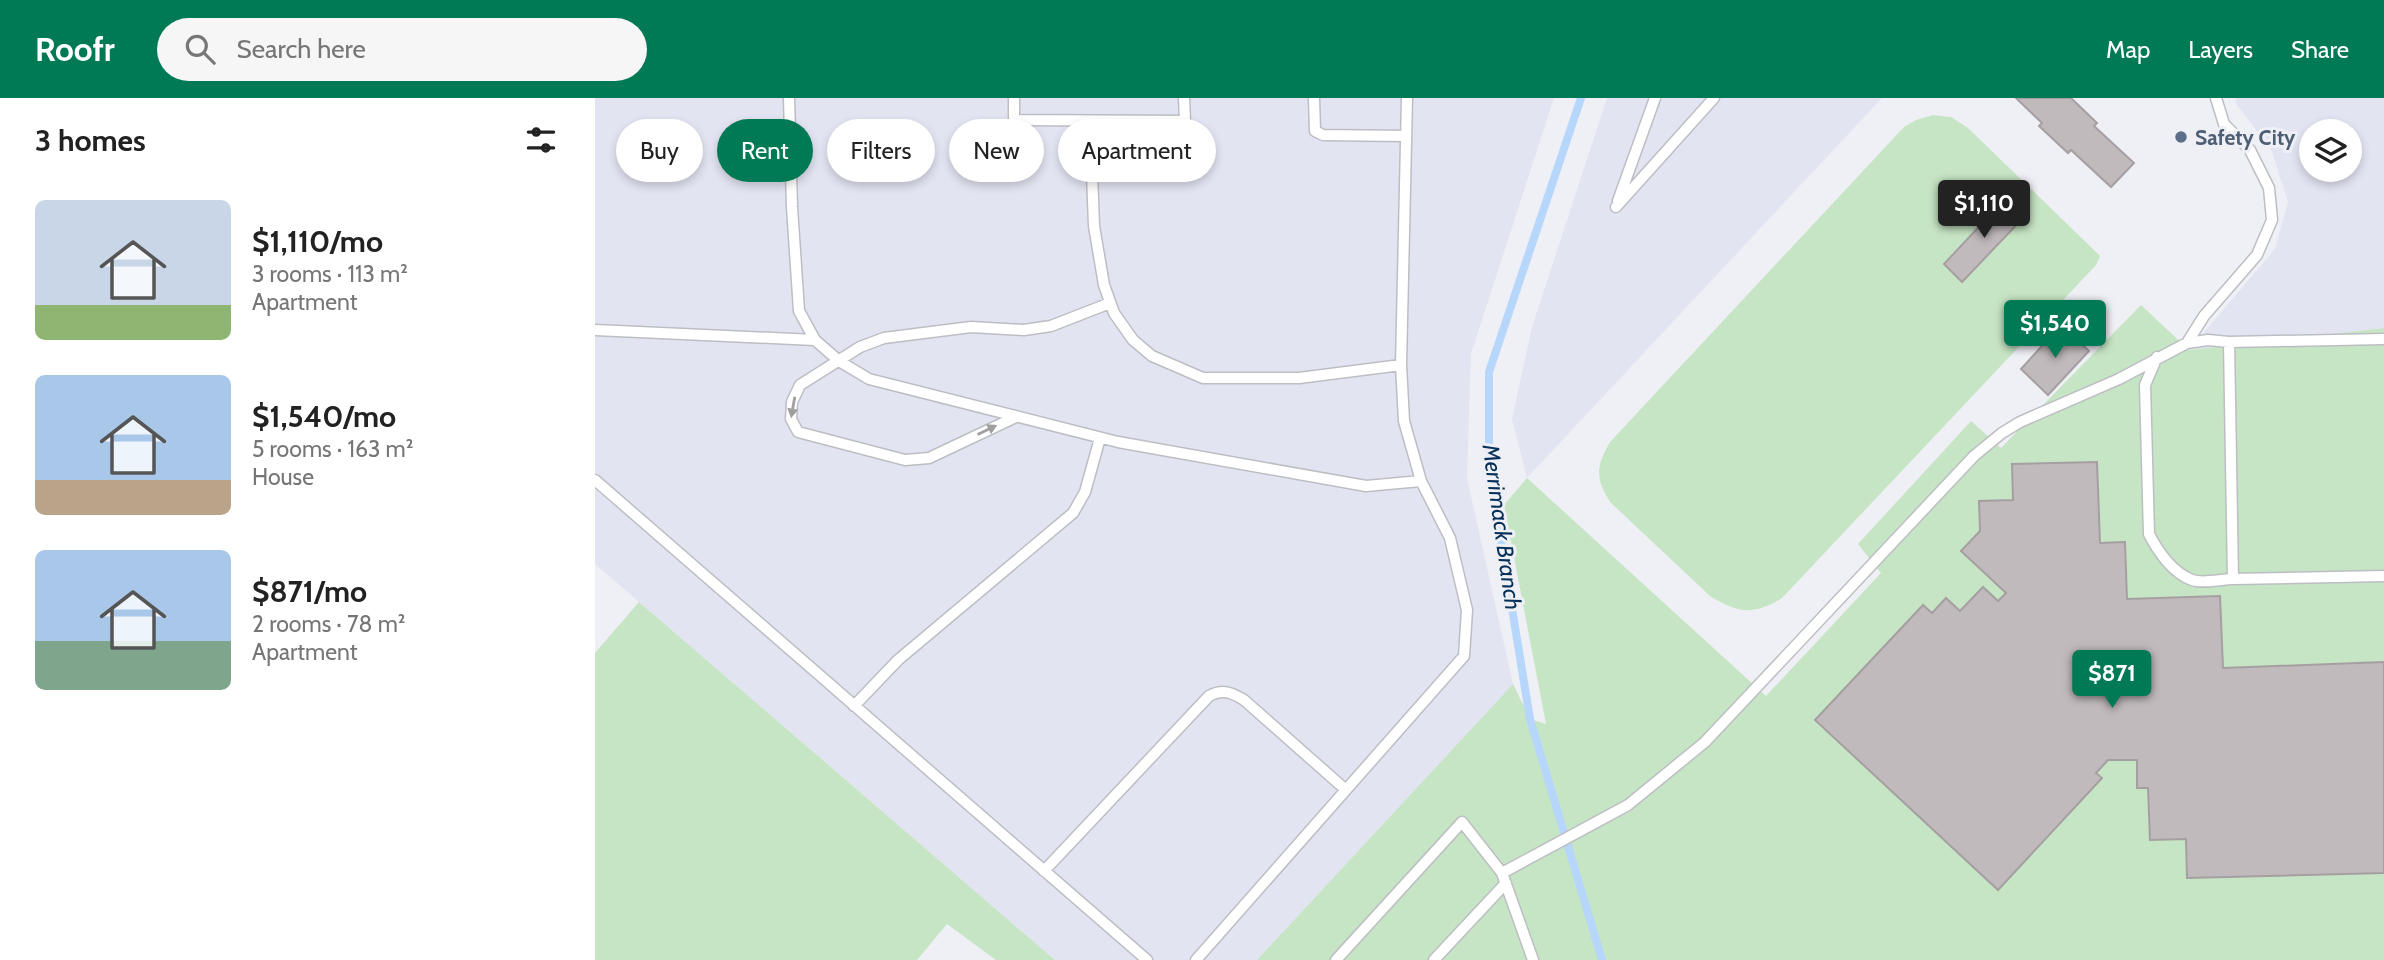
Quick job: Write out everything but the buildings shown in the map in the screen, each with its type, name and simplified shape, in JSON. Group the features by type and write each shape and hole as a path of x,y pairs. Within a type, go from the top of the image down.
{"lane":[{"path":"789,98 792,207 799,311 815,340 839,361 869,379 1100,438 1366,486 1421,481"},
{"path":"1014,98 1014,120 1058,121"},
{"path":"1184,98 1185,119"},
{"path":"1314,98 1315,131 1323,135 1406,136"},
{"path":"1196,960 1464,656 1467,610 1450,538 1421,481 1404,421 1401,365 1407,98"},
{"path":"1655,98 1616,207 1714,98"},
{"path":"2187,342 2204,316 2257,255 2273,220 2269,188 2250,150 2224,124 2215,98"},
{"path":"1092,182 1094,226 1104,285 1110,303 1133,340 1152,356 1203,378 1299,378 1401,365"},
{"path":"1016,417 929,458 905,460 798,432 791,419 792,402 800,385 860,347 884,338 971,327 1024,330 1051,326 1110,303"},
{"path":"595,330 815,340"},
{"path":"1434,960 1504,878 1541,851 1628,805 1705,742 1974,456 2003,433 2020,422 2119,379 2187,342 2384,340"},
{"path":"2229,342 2233,579"},
{"path":"2157,357 2145,385 2149,534 2157,550 2174,568 2193,581 2384,576"},
{"path":"854,706 898,660 1073,513 1085,492 1100,438"},
{"path":"595,480 1147,960"},
{"path":"1044,871 1209,696 1220,691 1231,692 1244,700 1346,790"},
{"path":"1336,960 1462,822 1504,878 1533,960"}],"shaded area":[{"path":"595,98 1554,98 1471,354 1467,478 1513,684 1257,960 1055,960 595,564"},
{"path":"1607,98 1882,98 1527,478 1512,419 1532,327"},
{"path":"2236,98 2384,98 2384,328 2189,350 2275,249 2288,202 2271,149 2236,104"}],"green space":[{"path":"1933,115 1951,117 1968,128 2100,256 2096,265 1782,598 1753,610 1729,606 1710,596 1610,502 1600,479 1602,458 1610,442 1904,127"},
{"path":"2141,305 2189,350 2384,328 2384,960 1257,960 1513,684 1530,719 1546,724 1504,505 1527,478 1766,696 1881,573 1858,544 1971,421 2001,448"},
{"path":"639,602 1055,960 996,960 947,924 917,960 595,960 595,653"}],"waterway":[{"name":"Merrimack Branch","path":"1581,98 1489,372 1489,467 1530,719 1602,960"}],"place":[{"name":"Safety City","path":"2181,137"}]}
